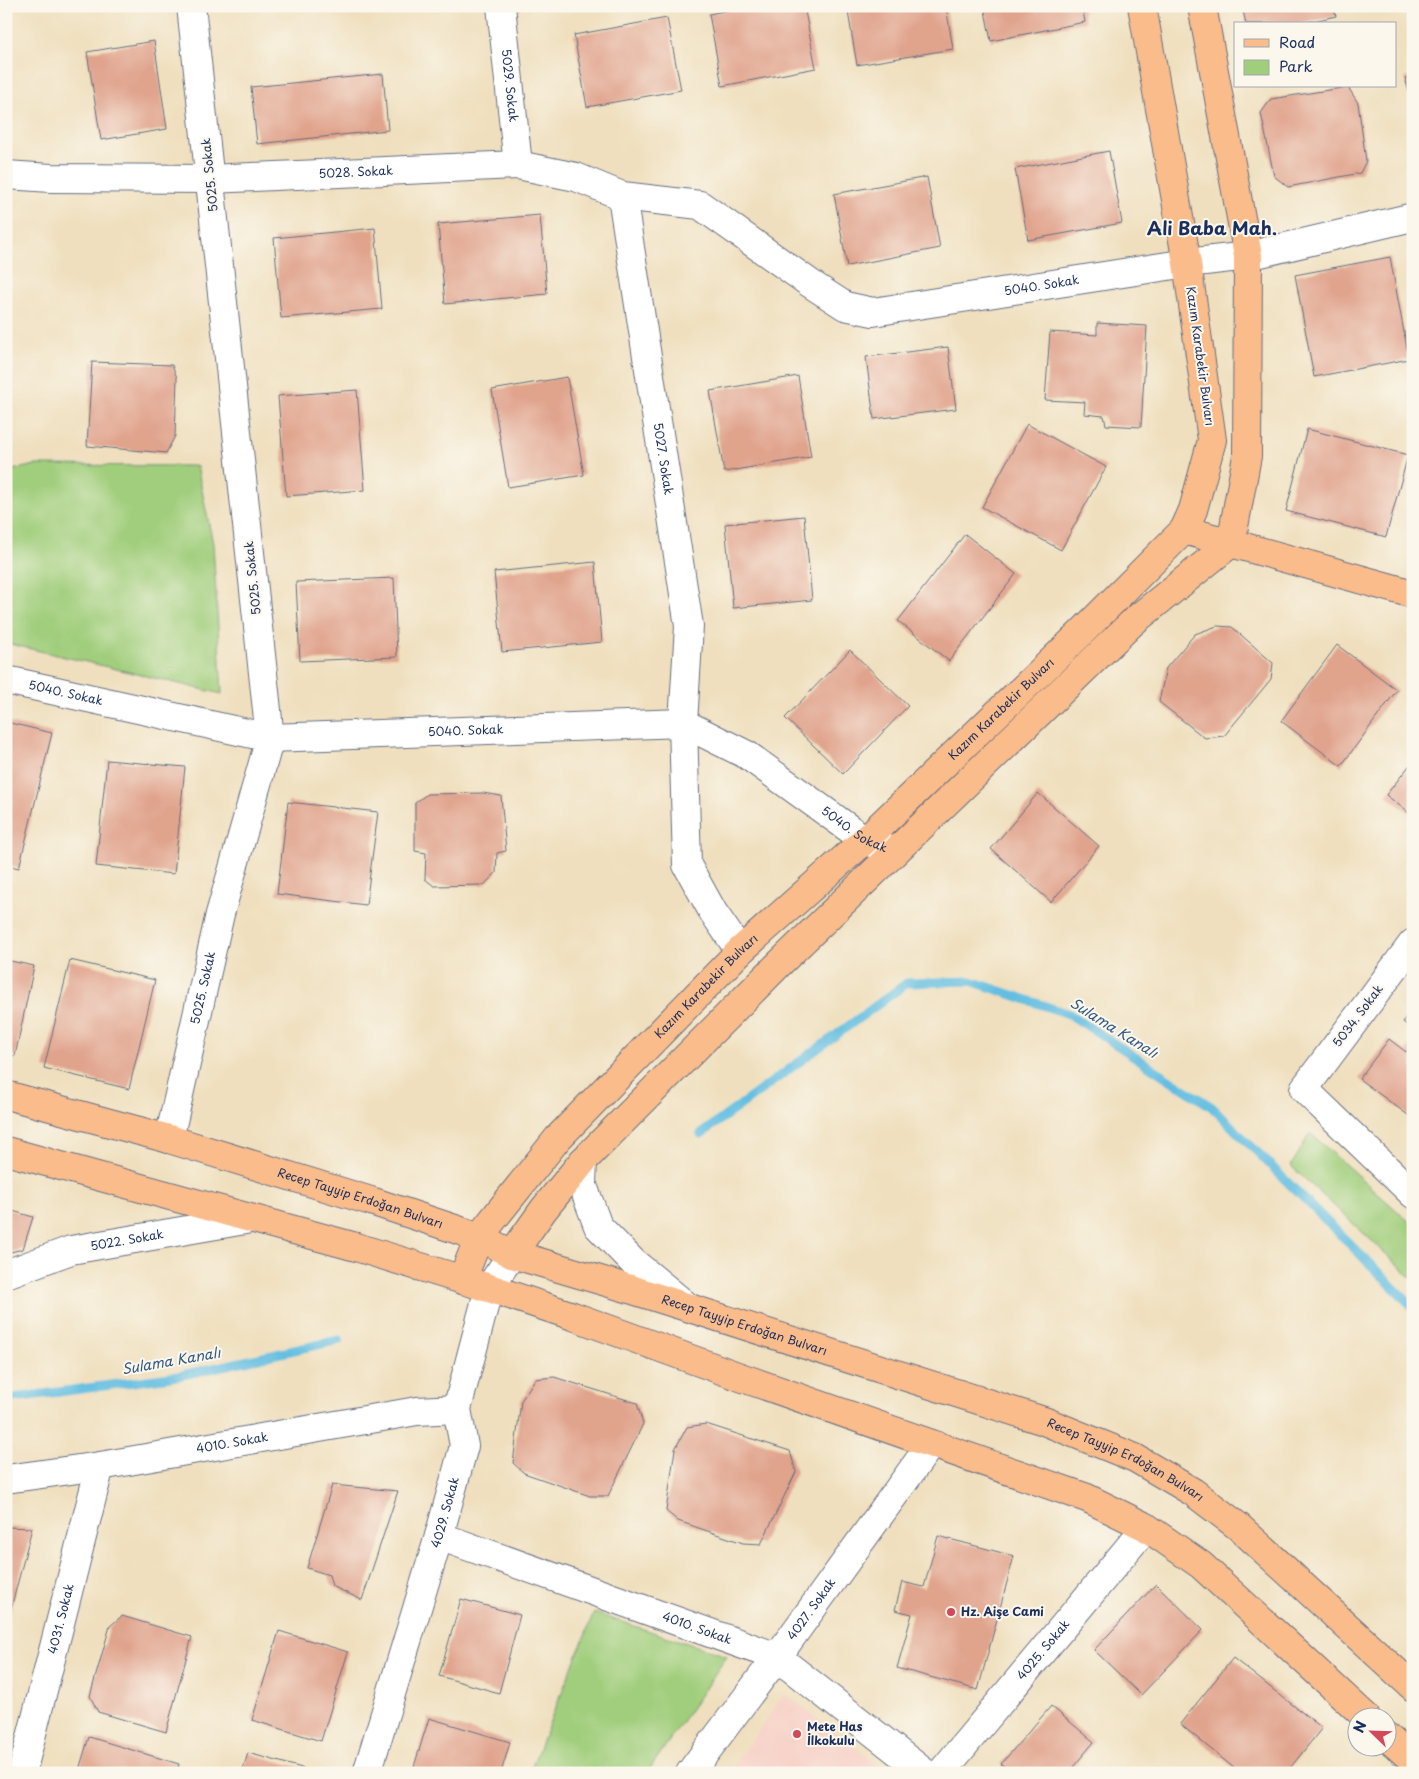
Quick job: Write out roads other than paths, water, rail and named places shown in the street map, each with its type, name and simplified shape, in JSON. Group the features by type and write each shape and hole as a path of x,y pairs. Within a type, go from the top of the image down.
{"main road":[{"name":"Kazım Karabekir Bulvarı","path":"462,1280 479,1237 558,1138 740,952 865,840 1082,632 1184,530 1193,510 1212,440 1187,263 1142,6"},
{"path":"512,1254 544,1209 583,1161 779,964 1134,621 1231,543 1247,456 1248,256 1202,6"},
{"path":"1184,530 1413,594"},
{"name":"Recep Tayyip Erdoğan Bulvarı","path":"6,1094 169,1139 371,1201 479,1237 512,1254 688,1307 1044,1421 1136,1458 1193,1492 1239,1528 1413,1687"},
{"path":"6,1151 356,1247 489,1288 1086,1498 1146,1527 1201,1565 1354,1706"},
{"path":"1396,1745 1413,1760"}],"street":[{"name":"5025. Sokak","path":"169,1139 220,914 270,738 191,6"},
{"name":"5029. Sokak","path":"501,6 518,165"},
{"name":"5028. Sokak","path":"6,175 51,178 210,179 518,165 576,177 622,196 700,205"},
{"name":"5027. Sokak","path":"622,196 688,626 684,723 687,865 713,912 740,952"},
{"name":"5040. Sokak","path":"700,205 845,306 873,312 1187,263 1248,256 1413,217"},
{"name":"5040. Sokak","path":"6,680 270,738 684,723 748,755 865,840 895,853"},
{"name":"5034. Sokak","path":"1413,943 1304,1089 1413,1194"},
{"path":"583,1161 582,1183 598,1226 632,1261 688,1307"},
{"name":"5022. Sokak","path":"6,1274 70,1250 251,1219"},
{"name":"4029. Sokak","path":"367,1773 439,1536 464,1446 457,1409 489,1288 512,1254"},
{"name":"4010. Sokak","path":"6,1479 100,1466 417,1412 457,1409"},
{"name":"4027. Sokak","path":"690,1773 777,1657 931,1444"},
{"name":"4031. Sokak","path":"22,1773 100,1466"},
{"name":"4025. Sokak","path":"941,1773 1146,1527"},
{"name":"4010. Sokak","path":"439,1536 777,1657 925,1773"}],"waterway":[{"name":"Sulama Kanalı","path":"701,1134 907,983 971,981 1069,1014 1212,1107 1413,1307"},
{"name":"Sulama Kanalı","path":"6,1399 178,1376 339,1340"}],"place":[{"name":"Hz. Aişe Cami","path":"951,1612"},
{"name":"Mete Has İlkokulu","path":"797,1734"}],"district":[{"name":"Ali Baba Mah.","path":"1212,229"}]}
